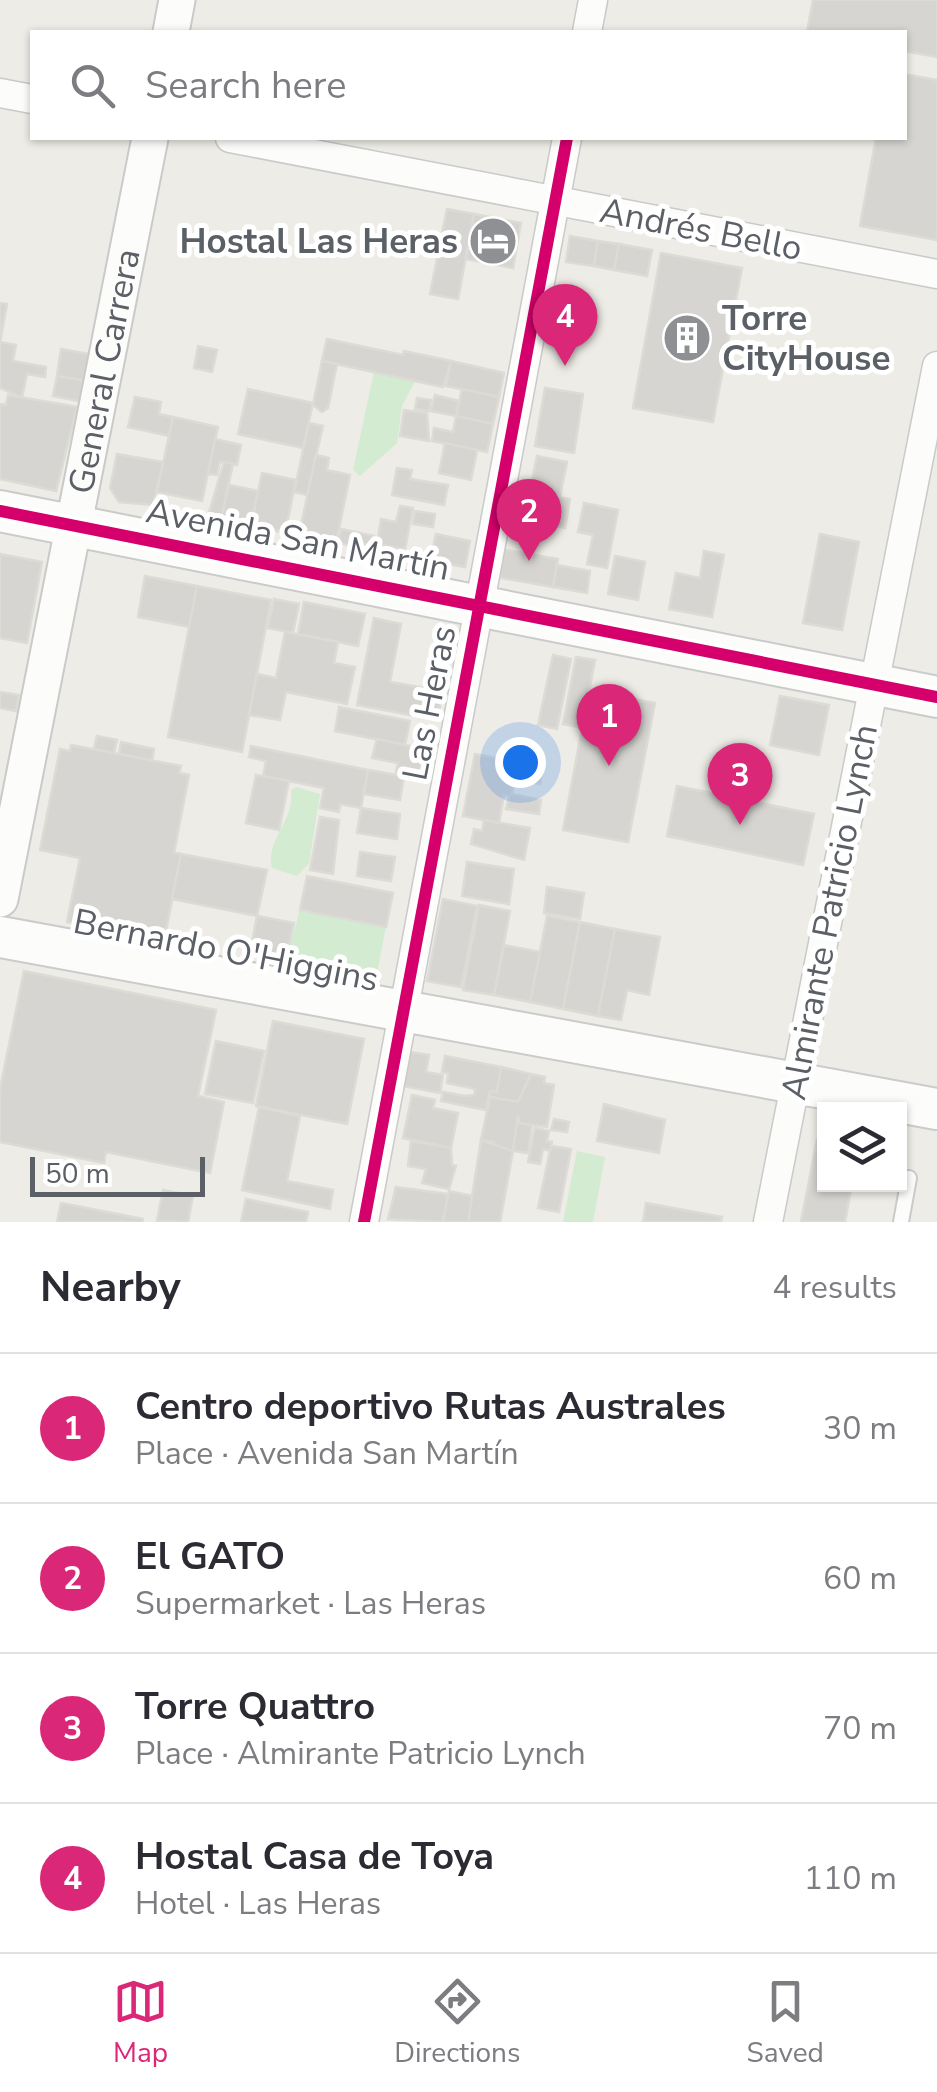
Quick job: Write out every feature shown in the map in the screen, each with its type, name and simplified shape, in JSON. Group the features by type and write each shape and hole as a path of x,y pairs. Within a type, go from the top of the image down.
{"main road":[{"name":"Avenida San Martín","path":"0,511 937,696"},
{"name":"Bernardo O'Higgins","path":"0,937 937,1109"}],"street":[{"path":"170,30 177,0"},
{"path":"587,30 594,0"},
{"path":"0,93 30,99"},
{"name":"General Carrera","path":"0,899 150,140"},
{"name":"Andrés Bello","path":"240,140 937,274"},
{"name":"Las Heras","path":"364,1222 567,140"},
{"name":"Almirante Patricio Lynch","path":"768,1222 937,366"}],"lane":[{"path":"901,1222 909,1178"}],"green space":[{"path":"374,372 415,381 402,406 397,443 360,476 353,470"},
{"path":"296,787 320,794 309,863 297,876 272,868 271,858 289,811 291,790"},
{"path":"300,910 386,927 377,973 287,956"},
{"path":"577,1151 605,1157 593,1222 563,1222"}],"building":[{"path":"813,0 937,0 937,57 907,52 907,30 807,30"},
{"path":"907,75 937,80 937,240 860,226 876,140 907,140"},
{"path":"447,209 474,214 458,299 430,294"},
{"name":"Hostal Las Heras","path":"474,214 521,223 513,268 466,259"},
{"path":"570,236 598,241 594,266 566,262"},
{"path":"598,241 619,244 614,270 594,266"},
{"path":"619,244 652,250 647,276 614,270"},
{"name":"Torre CityHouse","path":"661,253 742,268 713,422 633,408"},
{"path":"0,303 7,304 0,342"},
{"path":"327,339 451,361 443,387 322,361"},
{"path":"0,342 16,345 13,361 46,367 45,377 27,374 22,398 0,388"},
{"path":"198,346 217,350 212,372 194,368"},
{"path":"61,349 89,354 84,381 57,376"},
{"path":"322,361 337,364 328,408 322,412 313,405"},
{"path":"451,361 504,373 499,397 446,386"},
{"path":"57,376 87,381 84,402 53,396"},
{"path":"545,388 583,394 574,453 535,446"},
{"path":"248,389 313,403 303,448 238,434"},
{"path":"462,389 499,397 493,424 456,416"},
{"path":"8,395 77,407 56,491 0,479 0,404 6,405"},
{"path":"435,395 459,401 456,416 431,411"},
{"path":"135,397 161,402 159,414 173,417 169,436 128,427"},
{"path":"417,398 431,400 429,411 415,409"},
{"path":"404,410 427,413 429,441 400,436"},
{"path":"456,416 493,424 487,452 432,441 434,428 453,432"},
{"path":"173,417 218,427 202,501 157,492"},
{"path":"309,423 323,426 307,495 294,492"},
{"path":"215,439 241,445 237,465 220,462 217,475 208,474"},
{"path":"445,443 477,450 471,480 439,473"},
{"path":"117,454 163,462 153,505 119,502 110,488"},
{"path":"316,455 329,458 327,470 350,475 336,543 299,535"},
{"path":"537,456 567,462 560,496 530,491"},
{"path":"224,462 233,464 221,519 208,516"},
{"path":"397,468 412,470 410,479 448,485 444,505 392,495"},
{"path":"262,473 296,480 285,533 251,525"},
{"path":"229,485 258,491 251,525 221,519"},
{"path":"545,495 570,499 565,528 541,523"},
{"path":"584,503 618,510 607,568 587,564 593,535 578,532"},
{"path":"400,506 413,508 405,549 377,544 381,519 396,522"},
{"path":"415,511 435,514 433,527 413,524"},
{"path":"341,529 374,536 372,549 338,543"},
{"path":"436,534 470,541 465,567 430,561"},
{"path":"820,534 859,542 842,630 803,623"},
{"path":"501,549 558,559 553,587 496,577"},
{"path":"704,551 724,555 712,617 669,609 676,573 700,578"},
{"path":"0,554 42,562 27,643 0,638"},
{"path":"615,556 645,562 638,600 608,594"},
{"path":"557,565 590,571 587,593 553,587"},
{"path":"145,576 197,586 190,627 138,617"},
{"path":"197,586 271,600 242,752 168,737"},
{"path":"274,599 299,604 293,633 268,628"},
{"path":"304,602 365,614 358,646 298,634"},
{"path":"374,618 401,624 390,682 443,691 437,720 357,705"},
{"path":"285,632 338,642 334,663 355,667 347,704 286,692 280,720 249,715 257,674 276,678"},
{"path":"553,655 571,659 557,729 538,725"},
{"path":"576,657 595,660 582,728 563,724"},
{"path":"589,691 655,703 628,842 563,830"},
{"path":"0,692 19,695 16,711 0,708"},
{"path":"780,696 829,705 819,755 770,745"},
{"path":"339,707 410,721 405,745 335,731"},
{"path":"97,736 117,740 114,753 94,749"},
{"path":"377,739 424,749 418,777 396,772 398,763 372,758"},
{"path":"121,742 154,749 152,761 119,754"},
{"path":"71,745 181,766 179,773 189,775 174,853 181,854 164,941 67,922 80,858 40,850 60,749 70,751"},
{"path":"251,746 368,770 361,808 340,804 339,812 320,808 324,788 263,776 266,761 249,757"},
{"path":"475,754 543,767 540,784 515,779 512,794 541,800 539,814 506,809 509,796 504,795 499,823 463,816"},
{"path":"368,770 404,776 400,800 364,794"},
{"path":"256,775 289,781 279,830 246,823"},
{"path":"677,786 814,814 803,865 667,836"},
{"path":"361,808 400,814 397,839 357,833"},
{"path":"320,817 339,820 333,874 310,870"},
{"path":"484,820 530,828 524,860 471,844 474,829 482,831"},
{"path":"360,852 395,857 391,881 357,876"},
{"path":"181,854 267,870 257,916 172,899"},
{"path":"467,862 514,869 509,904 462,896"},
{"path":"307,876 393,893 386,927 300,910"},
{"path":"547,887 584,893 580,919 544,913"},
{"path":"443,899 477,906 461,987 427,981"},
{"path":"479,905 510,911 494,995 463,990"},
{"path":"257,916 294,923 286,960 250,953"},
{"path":"547,916 580,922 563,1009 530,1002"},
{"path":"580,922 615,929 598,1016 563,1009"},
{"path":"615,929 660,937 649,995 627,990 621,1020 598,1016"},
{"path":"504,945 540,952 530,1002 494,995"},
{"path":"24,971 216,1010 198,1096 224,1102 210,1173 106,1152 104,1163 0,1142 0,1089"},
{"path":"273,1021 364,1039 347,1124 256,1106"},
{"path":"216,1041 264,1051 253,1103 205,1094"},
{"path":"410,1052 429,1055 426,1072 443,1075 440,1093 403,1086"},
{"path":"445,1056 501,1067 497,1092 490,1091 486,1110 441,1101 443,1092 465,1096 474,1095 475,1089 447,1083 448,1073 442,1072"},
{"path":"501,1067 531,1074 518,1102 490,1097 490,1091 497,1092"},
{"path":"531,1074 545,1077 544,1083 554,1085 547,1127 519,1123 518,1115 513,1151 494,1148 494,1142 481,1140 490,1097 518,1102"},
{"path":"412,1095 435,1100 433,1108 458,1113 451,1148 403,1138"},
{"path":"604,1104 665,1120 659,1153 597,1141"},
{"path":"259,1107 300,1116 287,1181 333,1190 330,1209 242,1190"},
{"path":"518,1115 519,1123 532,1125 528,1153 513,1151"},
{"path":"554,1119 569,1122 567,1132 551,1130"},
{"path":"535,1128 549,1131 547,1141 552,1142 550,1151 543,1149 540,1164 528,1162"},
{"path":"481,1140 513,1151 500,1222 468,1222"},
{"path":"817,1140 817,1192 851,1192 845,1222 801,1222"},
{"path":"411,1141 451,1148 452,1165 456,1166 449,1189 422,1183 426,1169 408,1166"},
{"path":"551,1146 571,1149 559,1212 538,1208"},
{"path":"396,1187 448,1194 443,1222 388,1219"},
{"path":"163,1190 193,1196 188,1222 157,1221"},
{"path":"449,1191 472,1196 468,1222 443,1222"},
{"path":"246,1199 308,1212 306,1222 241,1222"},
{"path":"61,1203 143,1219 57,1222"},
{"path":"646,1203 722,1217 721,1222 643,1222"}],"cycle path":[{"path":"364,1222 567,140"},
{"path":"0,511 937,697"}],"place":[{"name":"Hostal Las Heras","path":"493,241"},
{"name":"Torre CityHouse","path":"687,338"},
{"name":"Hostal Casa de Toya","path":"565,366"},
{"name":"El GATO","path":"529,561"},
{"name":"Centro deportivo Rutas Australes","path":"609,766"},
{"name":"Torre Quattro","path":"740,825"}]}
